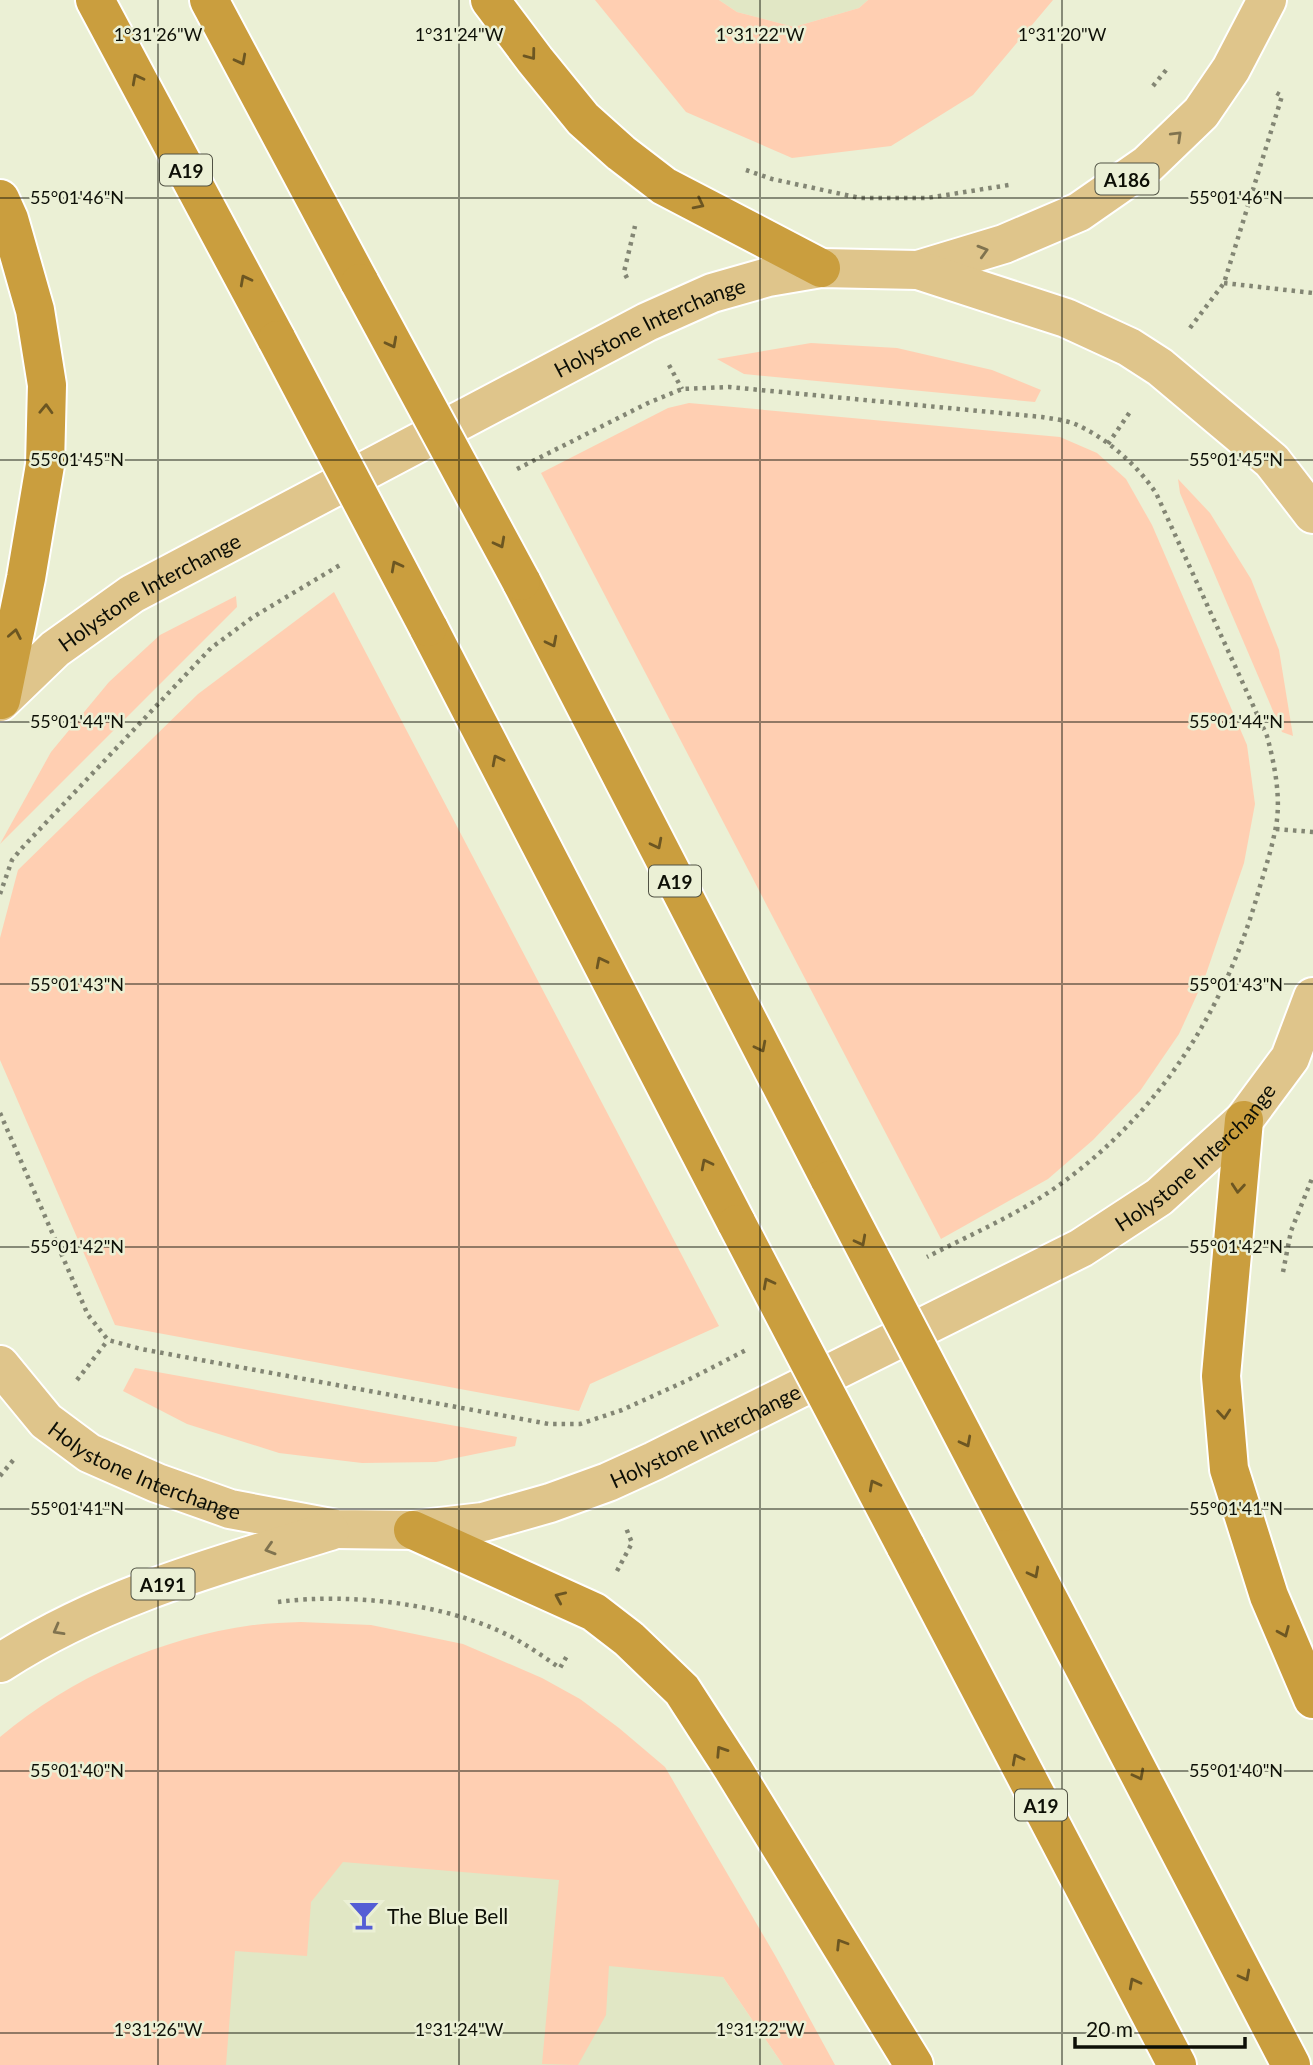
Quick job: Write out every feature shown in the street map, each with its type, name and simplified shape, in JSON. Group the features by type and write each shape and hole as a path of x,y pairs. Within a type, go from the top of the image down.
{"highway":[{"name":"A19","path":"95,0 428,627 1177,2065"},
{"name":"A19","path":"209,0 521,581 1292,2065"},
{"path":"490,0 583,119 621,153 664,186 821,268"},
{"path":"0,199 9,219 35,310 47,385 45,465 1,701"},
{"path":"1244,1119 1221,1376 1229,1469 1269,1596 1313,1699"},
{"path":"412,1530 594,1612 629,1639 682,1690 914,2065"}],"main road":[{"name":"A186","path":"918,270 1004,244 1079,212 1149,164 1200,113 1231,69 1267,0"},
{"name":"Holystone Interchange","path":"1,701 55,649 132,594 501,399 647,322 712,293 768,277 821,268 918,270 1066,318 1139,354 1160,367 1272,461 1313,514"},
{"name":"Holystone Interchange","path":"0,1365 46,1421 89,1453 157,1483 230,1508 335,1529 412,1530 483,1522 550,1503 608,1482 1081,1248 1159,1197 1244,1119 1301,1051 1313,997"},
{"name":"A191","path":"0,1663 83,1616 166,1582 335,1529"}],"path":[{"path":"1152,87 1174,60"},
{"path":"1282,96 1224,283 1313,293"},
{"path":"737,166 772,179 860,198 927,198 1017,184"},
{"path":"0,894 12,860 22,848 211,649 253,617 312,580"},
{"path":"1276,829 1313,832"},
{"path":"1282,1279 1291,1231 1313,1176"},
{"path":"265,1603 338,1599 382,1602 439,1611 485,1626 523,1643 559,1668 632,1544 608,1482"}],"shaded area":[{"path":"595,0 719,0 737,12 794,27 859,8 868,0 1053,0 973,95 891,146 792,158 686,112"},
{"path":"719,0 868,0 859,8 794,27 737,12"},
{"path":"811,343 897,348 992,370 1041,390 1035,402 744,374 717,359"},
{"path":"689,403 1060,437 1097,453 1126,479 1152,525 1247,745 1255,804 1244,863 1205,977 1179,1034 1140,1091 1093,1140 1048,1179 941,1239 541,473 668,408"},
{"path":"1178,479 1210,513 1251,579 1279,650 1293,736 1282,732 1180,493"},
{"path":"334,592 719,1326 590,1384 579,1411 115,1325 0,1060 0,938 18,870 198,694"},
{"path":"236,596 237,607 0,844 51,752 109,682 160,635"},
{"path":"135,1368 517,1437 515,1446 436,1462 362,1463 279,1453 187,1424 123,1391"},
{"name":"The Blue Bell","path":"301,1622 371,1625 463,1644 542,1678 580,1699 619,1728 665,1767 776,1957 835,2065 783,2065 723,1977 609,1966 606,2015 578,2065 542,2064 559,1880 343,1862 311,1902 307,1956 235,1951 226,2065 0,2065 0,1737 57,1696 119,1663 151,1650 218,1631 259,1624"},
{"name":"The Blue Bell","path":"302,1711 723,1977 783,2065 0,2065 0,1965"}],"place":[{"name":"The Blue Bell","path":"364,1915"}]}
